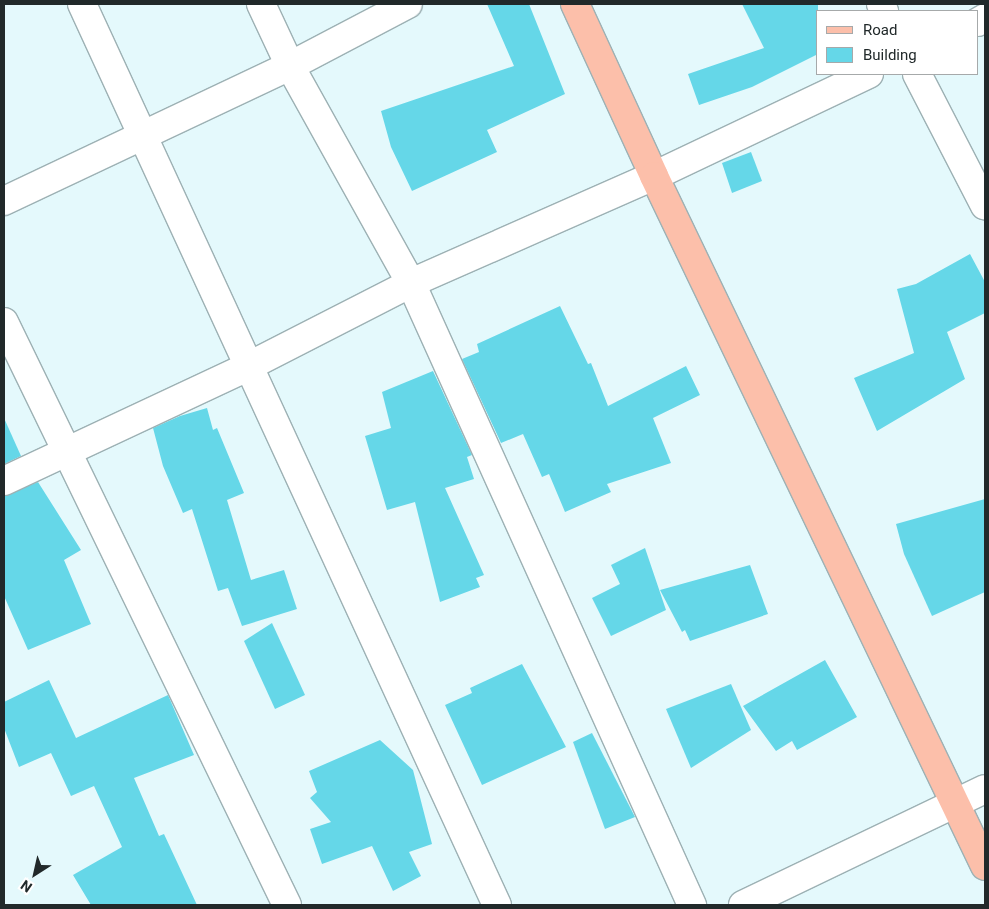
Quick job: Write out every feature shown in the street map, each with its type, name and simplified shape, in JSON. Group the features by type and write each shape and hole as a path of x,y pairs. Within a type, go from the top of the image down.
{"main road":[{"path":"575,4 654,176 956,802 985,866"}],"street":[{"path":"82,4 497,905"},
{"path":"261,4 290,66 411,283 692,905"},
{"path":"4,201 290,66 408,4"},
{"path":"4,481 249,366 411,283 654,176 867,75"},
{"path":"918,75 985,206"},
{"path":"4,322 287,905"},
{"path":"743,905 985,789"}],"building":[{"path":"487,4 529,4 565,94 487,130 497,152 412,191 391,147 381,111 514,66"},
{"path":"742,4 818,4 818,10 816,10 816,55 752,87 699,105 688,74 764,48"},
{"path":"751,152 762,181 732,193 722,163"},
{"path":"970,254 985,282 985,313 947,332 965,379 877,431 854,378 914,353 897,289 916,284"},
{"path":"560,306 588,364 591,363 608,406 686,366 700,395 653,418 671,463 607,484 611,492 565,512 549,474 542,477 523,434 501,443 462,359 479,352 477,344"},
{"path":"433,371 472,455 467,457 474,479 445,488 484,575 476,578 480,587 440,602 415,502 387,510 365,436 391,428 382,392"},
{"path":"207,408 213,430 217,428 244,493 227,500 251,580 284,570 297,609 242,626 228,588 218,591 192,509 183,513 163,466 153,428 180,416"},
{"path":"4,418 21,456 4,464"},
{"path":"38,482 81,550 64,560 91,624 28,650 4,596 4,496"},
{"path":"985,499 985,592 932,616 904,554 896,524"},
{"path":"645,548 666,610 611,636 592,598 620,584 611,565"},
{"path":"750,565 768,614 690,641 685,630 682,632 660,590"},
{"path":"272,623 305,695 275,709 244,641"},
{"path":"825,660 857,717 797,750 792,741 776,751 743,706"},
{"path":"522,664 566,747 482,785 445,705 472,693 470,688"},
{"path":"49,680 76,738 168,695 194,755 134,778 159,836 164,834 197,905 91,905 73,875 122,847 94,786 71,796 51,753 19,767 4,728 4,702"},
{"path":"731,684 751,730 691,768 666,709"},
{"path":"592,733 635,817 605,829 573,742"},
{"path":"380,740 413,770 432,844 409,852 421,876 393,891 372,846 322,864 310,829 331,822 310,798 317,792 309,771"}]}
